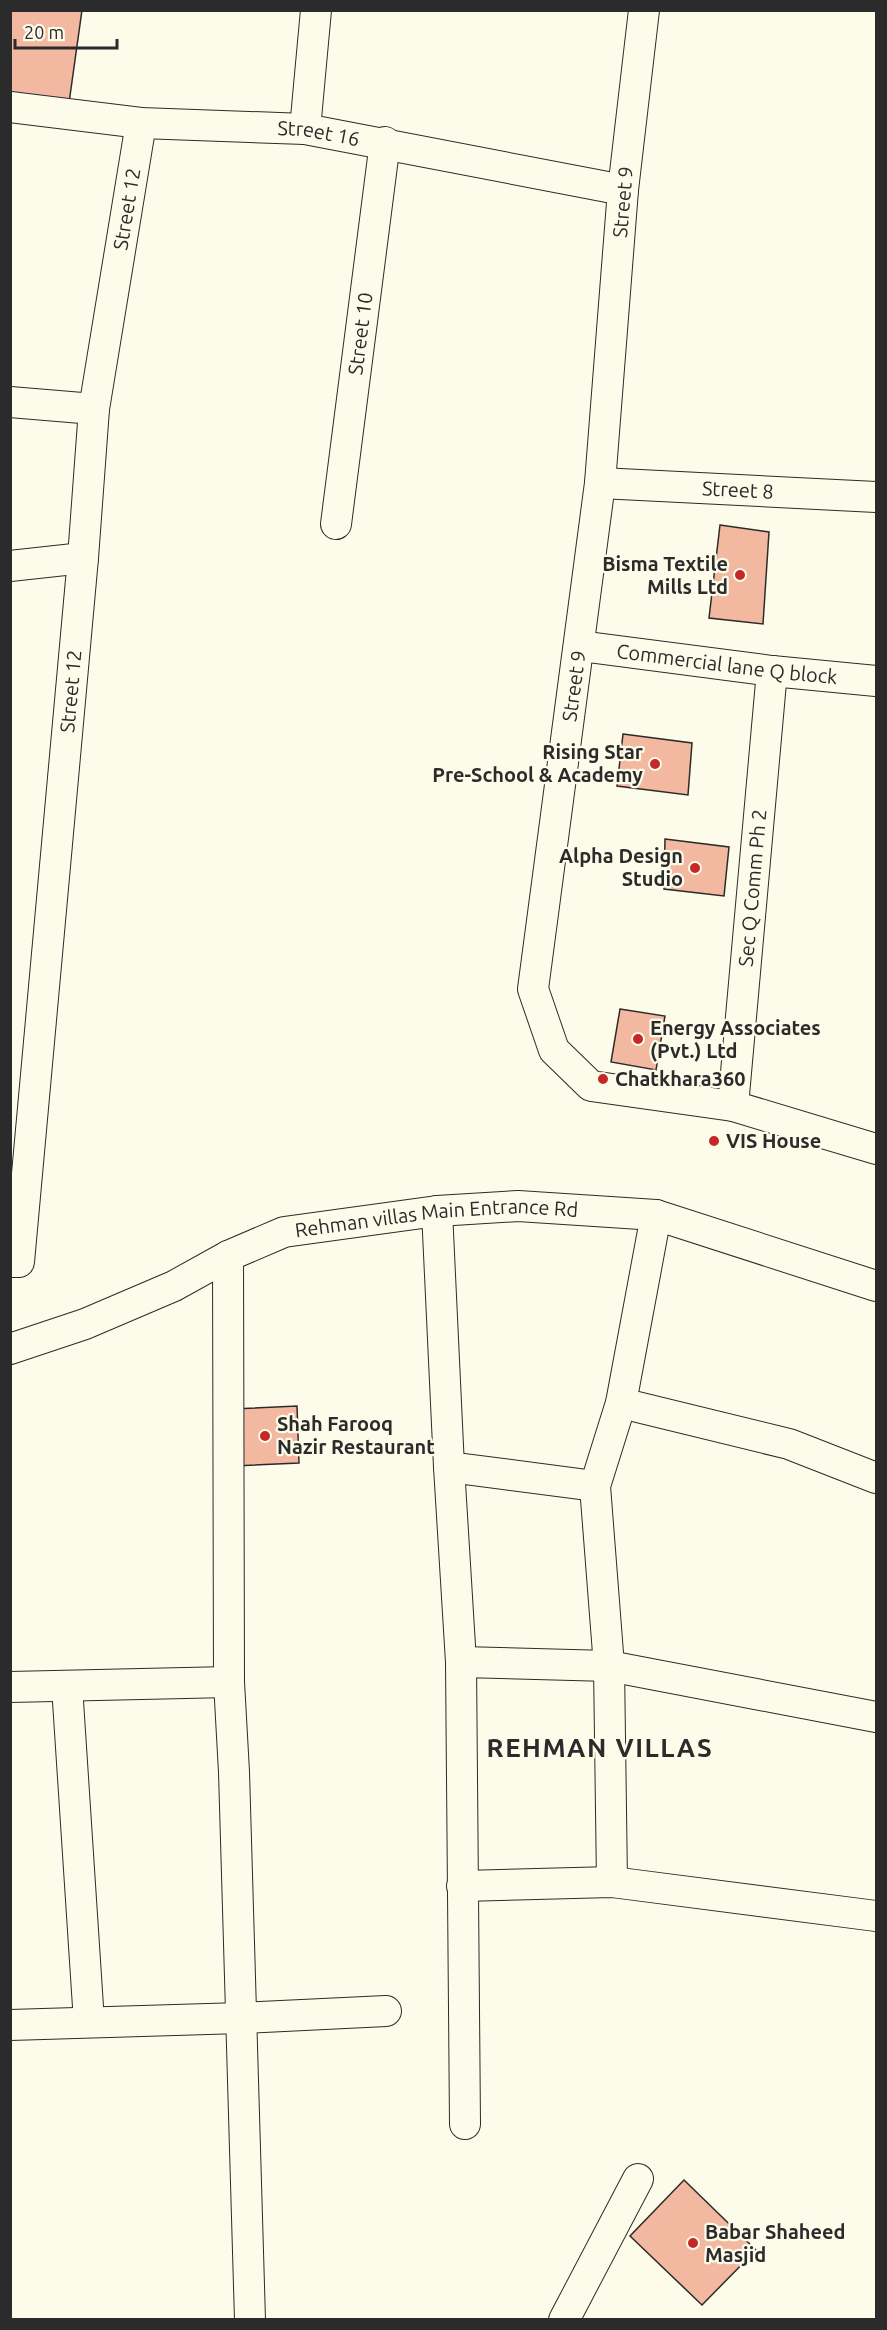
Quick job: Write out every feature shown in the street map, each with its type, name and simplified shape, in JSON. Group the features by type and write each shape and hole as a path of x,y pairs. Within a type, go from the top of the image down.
{"street":[{"path":"305,129 316,10"},
{"name":"Street 9","path":"644,10 623,190 600,483 533,989 554,1050 591,1086 733,1106 876,1149"},
{"name":"Street 16","path":"10,107 141,123 305,129 385,142 623,190"},
{"name":"Street 12","path":"15,1262 84,558 94,409 141,123"},
{"name":"Street 10","path":"336,524 385,142"},
{"path":"10,402 94,409"},
{"name":"Street 8","path":"600,483 876,497"},
{"path":"10,566 84,558"},
{"name":"Commercial lane Q block","path":"580,646 772,671 876,681"},
{"name":"Sec Q Comm Ph 2","path":"733,1106 772,671"},
{"name":"Rehman villas Main Entrance Rd","path":"10,1349 85,1324 174,1286 228,1256 284,1232 437,1211 518,1206 656,1215 876,1286"},
{"path":"437,1211 461,1662 465,2124"},
{"path":"612,1882 609,1666 595,1486 621,1403 656,1215"},
{"path":"228,1256 229,1682 234,1772 250,2319"},
{"path":"621,1403 789,1444 876,1478"},
{"path":"449,1467 595,1486"},
{"path":"461,1662 609,1666 876,1717"},
{"path":"10,1687 229,1682"},
{"path":"67,1686 89,2022"},
{"path":"462,1886 612,1882 876,1916"},
{"path":"10,2025 386,2011"},
{"path":"564,2319 638,2179"}],"building":[{"path":"10,10 82,10 69,103 10,95"},
{"name":"Bisma Textile Mills Ltd","path":"720,525 769,532 763,624 709,618"},
{"name":"Rising Star Pre-School & Academy","path":"623,734 692,743 688,795 617,786"},
{"name":"Alpha Design Studio","path":"665,839 729,847 724,896 664,889"},
{"name":"Energy Associates (Pvt.) Ltd","path":"620,1009 665,1016 656,1070 611,1062"},
{"name":"Shah Farooq Nazir Restaurant","path":"297,1406 299,1463 234,1466 232,1409"},
{"name":"Babar Shaheed Masjid","path":"684,2180 756,2250 702,2305 630,2236"}],"place":[{"name":"Bisma Textile Mills Ltd","path":"740,575"},
{"name":"Rising Star Pre-School & Academy","path":"655,764"},
{"name":"Alpha Design Studio","path":"695,868"},
{"name":"Energy Associates (Pvt.) Ltd","path":"638,1039"},
{"name":"Chatkhara360","path":"603,1079"},
{"name":"VIS House","path":"714,1141"},
{"name":"Shah Farooq Nazir Restaurant","path":"265,1436"},
{"name":"Babar Shaheed Masjid","path":"693,2243"}],"district":[{"name":"REHMAN VILLAS","path":"600,1748"}]}
